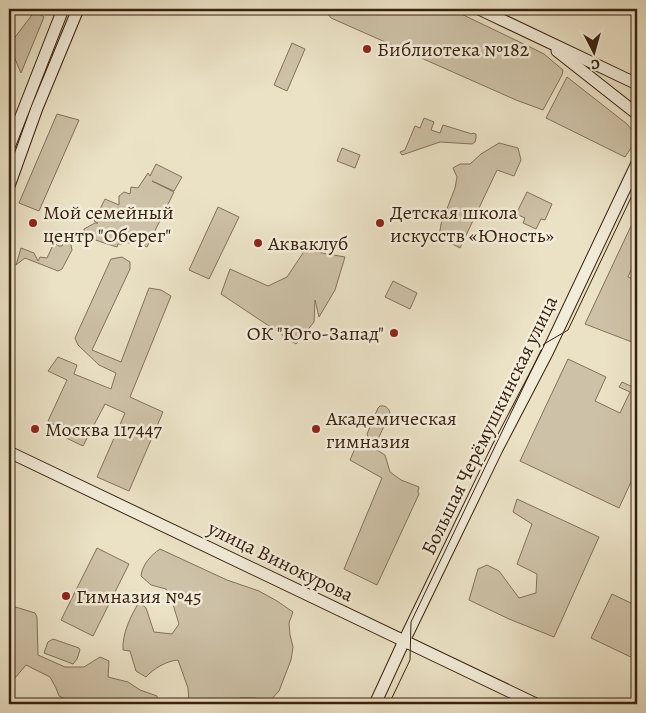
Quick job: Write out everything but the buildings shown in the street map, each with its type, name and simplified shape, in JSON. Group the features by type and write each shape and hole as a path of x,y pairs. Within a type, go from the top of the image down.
{"main road":[{"path":"9,147 63,9"},
{"path":"9,186 37,108 78,9"},
{"path":"479,9 637,84"},
{"path":"538,37 637,114"},
{"name":"Большая Черёмушкинская улица","path":"375,704 497,448 548,351 637,163"},
{"name":"улица Винокурова","path":"9,452 536,704"}],"shaded area":[{"path":"324,9 451,9 544,54 563,70 562,75 543,110 516,100 331,18"},
{"path":"35,11 44,17 21,73 9,45"},
{"path":"292,43 305,49 287,91 274,85"},
{"path":"567,77 631,129 634,140 625,157 546,118"},
{"path":"57,114 79,120 39,211 19,203"},
{"path":"424,118 434,122 431,130 440,133 443,125 473,133 476,134 475,142 472,144 440,142 402,155 400,152 405,150 415,126 420,128"},
{"path":"499,143 518,148 521,160 514,176 497,170 460,248 439,237 441,224 455,188 457,177 453,168 460,164 470,164 481,154"},
{"path":"342,148 360,155 355,168 337,161"},
{"path":"156,164 182,177 174,191 152,181 174,192 147,247 132,240 131,243 125,241 122,244 118,244 117,247 96,240 84,233 84,229 98,223 94,221 105,199 119,205 119,196 124,192 130,194 131,187 138,188 148,173 150,176"},
{"path":"527,192 552,204 545,220 541,219 536,229 523,223 525,218 516,214"},
{"path":"218,207 239,217 209,279 189,270"},
{"path":"631,226 637,230 637,256 628,277 637,281 637,344 585,324"},
{"path":"65,241 71,245 72,250 62,269 58,271 25,258 16,265 21,248 34,253 38,261 40,257 47,258 54,243 62,246"},
{"path":"305,250 345,257 335,290 319,317 315,300 314,322 296,344 221,294 230,269 268,286 287,277"},
{"path":"122,257 130,262 130,269 92,350 121,362 149,288 161,290 171,296 130,397 163,412 129,491 97,477 125,413 105,404 83,446 60,435 62,429 48,421 67,380 48,371 58,357 77,365 74,374 111,389 116,373 99,365 78,345 75,338 111,259"},
{"path":"393,281 417,293 410,309 385,297"},
{"path":"568,359 606,377 595,401 620,413 630,392 619,387 622,382 637,389 637,469 619,508 520,461"},
{"path":"380,406 386,407 390,413 379,437 376,441 372,441 369,440 367,434"},
{"path":"359,439 385,455 390,472 401,480 419,487 419,494 377,585 344,569 382,478 350,460"},
{"path":"517,499 599,537 554,637 469,600 478,569 487,565 499,571 519,598 536,593 537,574 517,564 532,524 513,512"},
{"path":"97,548 129,564 93,636 61,620"},
{"path":"160,549 227,580 259,591 293,612 289,623 293,647 291,660 279,691 267,704 255,698 240,698 236,704 195,704 189,702 188,688 178,660 160,666 146,677 136,671 130,651 123,650 123,644 128,625 139,602 146,608 154,632 172,634 179,624 171,598 166,589 151,585 141,576 143,568 153,554"},
{"path":"612,594 637,606 637,660 591,638"},
{"path":"9,605 35,613 37,617 38,655 65,667 84,667 100,657 109,661 108,677 128,682 140,690 157,696 158,704 75,704 59,696 50,677 26,665 9,685"},
{"path":"53,639 79,648 77,659 73,664 44,653 48,642"}],"tram line":[{"path":"389,704 410,660 411,622 544,344 568,330 637,185"}],"place":[{"name":"Библиотека №182","path":"367,49"},
{"name":"Мой семейный центр \"Оберег\"","path":"33,223"},
{"name":"Детская школа искусств «Юность»","path":"380,223"},
{"name":"Акваклуб","path":"258,243"},
{"name":"ОК \"Юго-Запад\"","path":"394,333"},
{"name":"Москва 117447","path":"35,429"},
{"name":"Академическая гимназия","path":"316,429"},
{"name":"Гимназия №45","path":"66,596"}]}
